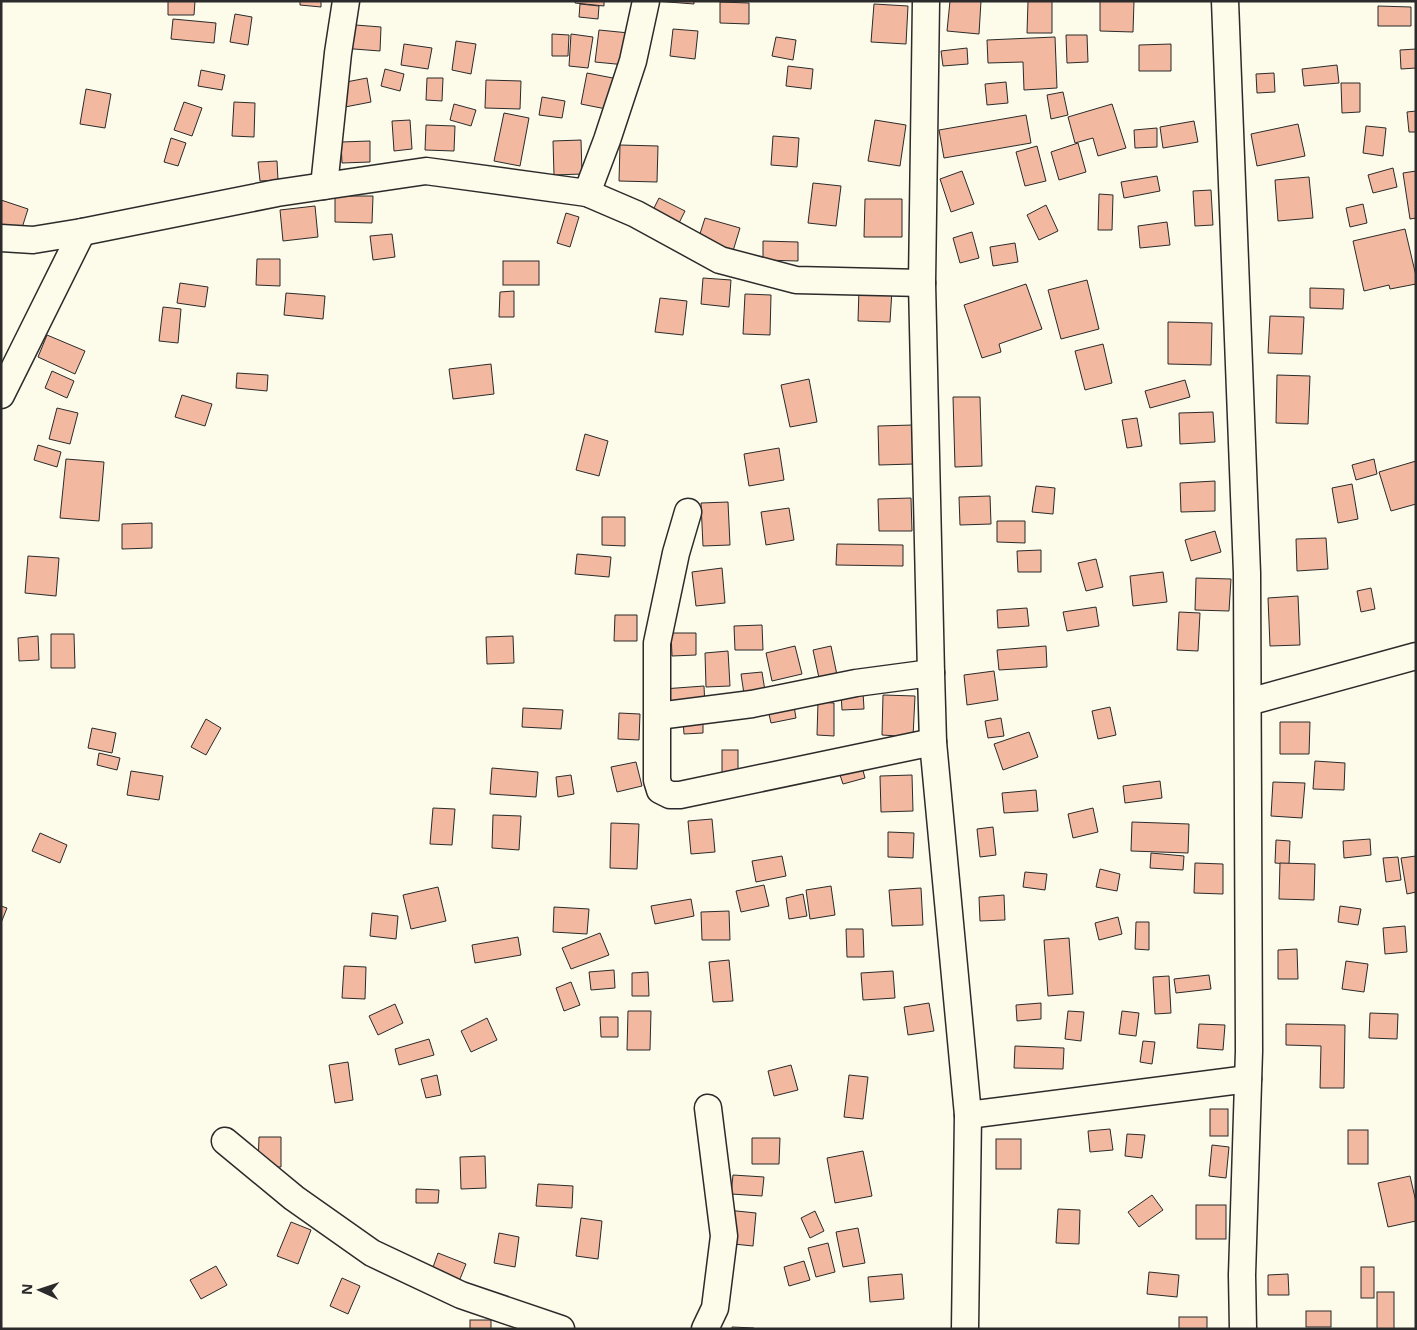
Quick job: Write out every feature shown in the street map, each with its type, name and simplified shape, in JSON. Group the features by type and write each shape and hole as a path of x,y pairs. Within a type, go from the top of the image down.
{"street":[{"path":"324,186 338,53 346,1"},
{"path":"587,193 633,61 646,1"},
{"path":"926,1 922,283 933,742 968,1115 965,1329"},
{"path":"1225,1 1247,573 1248,1079 1242,1275 1243,1329"},
{"path":"1,238 33,240 277,193 426,171 587,193 636,214 720,260 796,280 922,283"},
{"path":"1,394 82,232"},
{"path":"688,512 676,553 657,644 658,780 660,790 670,795 680,795 933,742"},
{"path":"1248,702 1416,656"},
{"path":"658,716 752,704 856,683 931,673"},
{"path":"968,1115 1248,1079"},
{"path":"705,1329 715,1308 724,1236 708,1108"},
{"path":"225,1141 294,1198 372,1253 461,1295 561,1329"}],"building":[{"path":"168,1 195,1 194,15 168,15"},
{"path":"300,1 321,1 321,7 300,5"},
{"path":"575,1 604,1 604,6 575,3"},
{"path":"655,1 694,1 694,4"},
{"path":"950,1 981,1 979,34 947,31"},
{"path":"1028,1 1052,1 1052,33 1027,33"},
{"path":"1100,1 1134,1 1133,32 1100,31"},
{"path":"720,2 749,3 749,24 720,23"},
{"path":"580,4 599,6 598,19 579,17"},
{"path":"874,4 908,6 906,44 871,42"},
{"path":"1378,6 1411,7 1411,26 1378,26"},
{"path":"235,14 252,17 248,45 230,42"},
{"path":"173,19 216,23 214,43 171,39"},
{"path":"343,24 381,27 380,51 341,48"},
{"path":"673,29 698,31 695,59 670,56"},
{"path":"599,30 629,33 626,65 595,62"},
{"path":"552,34 569,35 568,56 552,56"},
{"path":"571,34 593,37 588,68 569,66"},
{"path":"1066,35 1087,35 1088,62 1067,63"},
{"path":"776,37 796,40 793,60 772,56"},
{"path":"1055,37 1057,88 1024,90 1023,62 988,63 987,40"},
{"path":"456,41 476,44 471,74 452,70"},
{"path":"404,44 432,48 428,69 401,65"},
{"path":"1171,44 1171,71 1139,71 1139,45"},
{"path":"967,48 968,64 943,66 941,51"},
{"path":"1416,49 1416,68 1401,69 1400,50"},
{"path":"1337,65 1339,83 1304,86 1302,69"},
{"path":"788,66 813,69 811,89 786,86"},
{"path":"385,69 404,74 400,91 381,86"},
{"path":"201,70 225,75 222,90 198,86"},
{"path":"587,73 618,79 611,110 581,104"},
{"path":"1274,73 1275,92 1257,93 1256,74"},
{"path":"367,78 371,102 345,107 341,83"},
{"path":"427,78 443,78 442,101 426,100"},
{"path":"486,80 521,81 520,109 485,108"},
{"path":"1006,82 1008,103 987,105 985,84"},
{"path":"1341,83 1360,83 1360,112 1342,113"},
{"path":"86,89 111,94 105,128 80,124"},
{"path":"1063,92 1068,115 1051,119 1047,95"},
{"path":"542,97 565,101 562,118 539,115"},
{"path":"184,102 202,108 192,136 174,130"},
{"path":"234,102 255,103 254,137 232,136"},
{"path":"454,104 476,110 471,126 450,120"},
{"path":"1112,104 1126,148 1098,156 1093,138 1075,143 1068,117"},
{"path":"1416,111 1416,132 1409,132 1407,112"},
{"path":"504,113 529,118 520,166 494,161"},
{"path":"1026,115 1031,143 944,158 939,130"},
{"path":"410,120 412,149 394,151 392,121"},
{"path":"875,120 906,125 900,166 868,161"},
{"path":"1194,121 1198,142 1163,148 1160,127"},
{"path":"1298,124 1305,156 1257,166 1251,134"},
{"path":"426,125 455,126 454,151 425,150"},
{"path":"1366,126 1386,128 1383,156 1363,153"},
{"path":"1157,128 1157,147 1135,148 1134,130"},
{"path":"773,136 799,138 797,167 771,165"},
{"path":"171,138 186,143 178,166 164,162"},
{"path":"581,140 582,174 554,175 553,141"},
{"path":"370,141 370,162 342,163 341,142"},
{"path":"1078,143 1086,172 1059,180 1051,152"},
{"path":"620,145 658,146 657,182 619,181"},
{"path":"1037,146 1046,181 1025,186 1016,152"},
{"path":"277,161 278,180 260,181 258,162"},
{"path":"1393,168 1397,187 1373,193 1368,175"},
{"path":"962,171 974,204 951,212 940,179"},
{"path":"1416,171 1416,218 1410,219 1403,173"},
{"path":"1157,176 1160,191 1124,198 1121,182"},
{"path":"1309,177 1313,218 1278,221 1275,180"},
{"path":"813,183 841,186 836,226 808,223"},
{"path":"1211,190 1213,225 1195,226 1193,191"},
{"path":"1099,194 1113,195 1112,230 1098,230"},
{"path":"335,196 373,196 372,223 335,222"},
{"path":"659,198 685,211 677,227 651,214"},
{"path":"865,199 902,199 902,237 864,237"},
{"path":"1,200 28,209 21,231 1,224"},
{"path":"1363,204 1367,223 1350,227 1346,208"},
{"path":"1046,205 1058,231 1039,240 1027,215"},
{"path":"315,206 318,237 283,241 280,210"},
{"path":"566,213 579,217 570,247 557,243"},
{"path":"705,218 740,228 733,251 698,240"},
{"path":"1167,222 1170,245 1140,248 1138,226"},
{"path":"1405,229 1416,276 1416,284 1390,289 1389,285 1364,291 1353,241"},
{"path":"972,232 979,258 960,263 953,238"},
{"path":"392,234 395,257 373,260 370,236"},
{"path":"763,241 798,242 798,261 763,260"},
{"path":"1015,243 1018,262 993,266 990,247"},
{"path":"257,259 280,259 280,286 256,285"},
{"path":"503,261 539,261 539,285 503,285"},
{"path":"703,278 731,280 729,307 701,304"},
{"path":"1087,280 1099,329 1061,339 1048,290"},
{"path":"180,283 208,287 205,307 177,303"},
{"path":"1026,284 1042,329 999,344 1001,352 982,358 964,305"},
{"path":"1310,288 1344,289 1343,309 1310,308"},
{"path":"859,289 892,290 890,322 858,321"},
{"path":"514,291 514,317 499,317 500,292"},
{"path":"286,293 325,296 323,319 284,315"},
{"path":"745,294 771,295 770,335 743,334"},
{"path":"660,298 687,301 683,335 655,332"},
{"path":"163,307 181,309 178,343 159,341"},
{"path":"1270,316 1304,317 1302,354 1268,353"},
{"path":"1168,322 1212,323 1211,365 1168,364"},
{"path":"47,335 85,351 75,374 38,357"},
{"path":"1103,344 1112,383 1085,390 1075,351"},
{"path":"491,364 494,394 453,399 449,369"},
{"path":"52,371 74,381 67,398 45,388"},
{"path":"237,373 268,375 267,391 236,388"},
{"path":"1277,375 1310,376 1308,424 1276,423"},
{"path":"809,379 817,422 790,427 781,385"},
{"path":"1185,380 1190,397 1150,408 1145,391"},
{"path":"182,395 212,404 205,426 175,417"},
{"path":"953,397 980,397 982,466 955,467"},
{"path":"57,408 78,413 70,444 49,439"},
{"path":"1213,412 1215,442 1180,444 1179,413"},
{"path":"1137,418 1142,446 1127,448 1122,420"},
{"path":"913,425 914,464 879,465 878,426"},
{"path":"585,434 608,441 599,476 576,470"},
{"path":"38,445 61,452 57,467 34,460"},
{"path":"779,448 784,480 749,486 744,454"},
{"path":"66,459 104,462 99,521 60,518"},
{"path":"1374,459 1377,474 1356,480 1352,465"},
{"path":"1416,461 1416,504 1391,511 1379,472"},
{"path":"1215,481 1215,511 1181,512 1180,483"},
{"path":"1352,484 1358,519 1338,523 1332,488"},
{"path":"1036,486 1055,488 1053,514 1032,512"},
{"path":"990,496 991,524 960,525 959,497"},
{"path":"911,498 912,531 879,531 878,499"},
{"path":"728,502 730,545 703,546 701,503"},
{"path":"789,508 794,540 766,545 761,512"},
{"path":"602,517 625,517 625,546 602,545"},
{"path":"997,521 1025,521 1025,543 997,542"},
{"path":"152,523 152,548 122,549 122,524"},
{"path":"1215,531 1221,552 1191,561 1185,540"},
{"path":"1326,538 1328,569 1297,571 1296,539"},
{"path":"837,544 903,545 903,566 836,565"},
{"path":"1041,550 1041,572 1018,572 1017,551"},
{"path":"577,554 611,557 609,577 575,574"},
{"path":"28,556 59,558 56,596 25,593"},
{"path":"1096,559 1103,587 1086,591 1078,563"},
{"path":"722,568 725,603 696,606 692,572"},
{"path":"1163,572 1167,602 1133,606 1130,576"},
{"path":"1196,578 1231,579 1229,611 1195,610"},
{"path":"1371,588 1375,609 1361,612 1357,591"},
{"path":"1298,596 1300,645 1270,646 1268,598"},
{"path":"1096,607 1099,626 1067,631 1063,612"},
{"path":"1027,608 1029,626 998,628 997,610"},
{"path":"1179,612 1200,613 1198,651 1177,650"},
{"path":"615,615 637,615 637,641 614,641"},
{"path":"762,625 763,650 735,650 734,626"},
{"path":"671,633 696,633 696,655 672,656"},
{"path":"51,634 74,634 75,668 51,668"},
{"path":"38,636 39,660 19,661 18,638"},
{"path":"513,636 514,663 487,664 486,637"},
{"path":"795,646 802,674 772,681 766,653"},
{"path":"831,646 837,675 819,678 813,650"},
{"path":"1046,646 1047,667 999,670 997,650"},
{"path":"728,651 730,686 706,687 705,653"},
{"path":"994,671 998,700 967,705 964,675"},
{"path":"762,672 765,691 744,694 741,674"},
{"path":"704,686 705,707 665,710 663,689"},
{"path":"863,692 864,709 842,710 841,693"},
{"path":"883,695 915,696 913,737 882,735"},
{"path":"793,700 796,718 771,723 767,705"},
{"path":"818,702 834,703 834,736 817,735"},
{"path":"1110,707 1116,735 1098,739 1092,711"},
{"path":"523,708 563,710 561,729 522,727"},
{"path":"619,713 640,714 639,740 618,739"},
{"path":"1001,718 1004,736 988,738 985,721"},
{"path":"206,719 221,728 206,755 191,747"},
{"path":"703,719 703,733 684,734 683,720"},
{"path":"1280,722 1310,722 1309,754 1280,754"},
{"path":"92,728 116,733 112,753 88,748"},
{"path":"1029,732 1038,757 1003,770 994,744"},
{"path":"722,750 738,750 738,773 722,773"},
{"path":"99,753 120,758 117,770 97,765"},
{"path":"1315,761 1345,763 1344,790 1313,789"},
{"path":"636,762 642,786 617,792 611,767"},
{"path":"861,763 865,778 843,784 838,769"},
{"path":"492,768 538,772 536,797 490,794"},
{"path":"131,771 163,776 159,800 127,795"},
{"path":"571,775 574,794 558,797 556,777"},
{"path":"912,775 913,811 881,812 880,776"},
{"path":"1160,781 1162,798 1125,803 1123,786"},
{"path":"1273,782 1305,783 1302,818 1271,816"},
{"path":"1036,790 1038,811 1004,813 1002,793"},
{"path":"433,808 455,809 452,845 430,844"},
{"path":"1093,808 1098,832 1073,838 1068,814"},
{"path":"493,815 521,816 519,850 492,848"},
{"path":"712,819 715,852 691,854 688,821"},
{"path":"1132,822 1189,824 1188,853 1131,851"},
{"path":"611,823 639,824 637,869 610,868"},
{"path":"993,827 996,855 980,857 977,829"},
{"path":"888,832 914,833 913,858 888,857"},
{"path":"40,833 67,845 60,863 32,851"},
{"path":"1370,839 1371,855 1344,858 1343,841"},
{"path":"1276,840 1290,841 1289,864 1275,863"},
{"path":"1151,853 1184,856 1183,870 1150,868"},
{"path":"782,856 786,876 756,882 752,861"},
{"path":"1416,856 1416,892 1407,894 1401,858"},
{"path":"1398,857 1401,880 1386,882 1383,858"},
{"path":"1195,863 1223,864 1223,894 1194,893"},
{"path":"1280,863 1315,864 1314,900 1279,899"},
{"path":"1100,869 1120,874 1117,891 1096,887"},
{"path":"1025,872 1047,874 1045,890 1023,887"},
{"path":"764,885 769,906 741,912 736,891"},
{"path":"831,886 835,915 810,919 806,890"},
{"path":"438,887 446,921 411,929 403,895"},
{"path":"921,888 923,925 892,926 889,890"},
{"path":"803,894 807,916 789,919 786,898"},
{"path":"1004,895 1005,920 980,921 979,897"},
{"path":"691,899 694,916 655,924 651,906"},
{"path":"1,906 7,908 1,923"},
{"path":"1340,906 1361,909 1358,925 1338,922"},
{"path":"554,907 589,909 587,934 553,932"},
{"path":"729,911 730,940 702,940 701,912"},
{"path":"372,913 398,916 396,939 370,936"},
{"path":"1118,917 1122,934 1099,940 1095,923"},
{"path":"1136,922 1149,922 1149,950 1135,949"},
{"path":"1405,926 1407,952 1385,954 1383,928"},
{"path":"846,929 863,929 864,957 847,957"},
{"path":"600,933 609,955 571,969 562,948"},
{"path":"518,937 521,955 475,963 472,945"},
{"path":"1069,938 1073,994 1048,996 1044,940"},
{"path":"1297,949 1298,979 1278,979 1278,950"},
{"path":"729,960 733,1001 713,1002 709,962"},
{"path":"1346,961 1368,964 1364,992 1342,989"},
{"path":"344,966 366,967 365,999 342,998"},
{"path":"614,970 615,988 591,990 589,972"},
{"path":"893,971 895,998 863,1000 861,973"},
{"path":"648,972 649,996 632,996 632,973"},
{"path":"1209,975 1211,989 1176,993 1174,979"},
{"path":"1169,976 1171,1013 1155,1014 1153,977"},
{"path":"571,982 580,1005 564,1011 556,988"},
{"path":"929,1003 934,1031 908,1035 904,1007"},
{"path":"1041,1003 1041,1019 1017,1021 1016,1005"},
{"path":"395,1004 403,1023 378,1035 369,1016"},
{"path":"628,1011 651,1011 650,1050 627,1050"},
{"path":"1068,1011 1084,1012 1081,1041 1065,1039"},
{"path":"1122,1011 1139,1013 1136,1036 1119,1034"},
{"path":"1370,1013 1398,1014 1397,1039 1369,1038"},
{"path":"600,1017 618,1017 618,1037 601,1037"},
{"path":"487,1018 497,1040 471,1052 461,1031"},
{"path":"1199,1024 1225,1025 1223,1050 1197,1048"},
{"path":"1286,1024 1345,1025 1344,1088 1320,1088 1321,1046 1286,1045"},
{"path":"429,1039 434,1055 399,1065 395,1049"},
{"path":"1143,1041 1155,1042 1152,1064 1140,1062"},
{"path":"1015,1046 1064,1048 1063,1069 1014,1068"},
{"path":"348,1062 353,1100 335,1103 329,1065"},
{"path":"791,1065 798,1090 774,1096 768,1071"},
{"path":"437,1075 441,1095 426,1098 421,1079"},
{"path":"849,1075 868,1077 863,1119 844,1117"},
{"path":"1210,1109 1228,1109 1228,1136 1210,1136"},
{"path":"1110,1129 1113,1150 1090,1152 1088,1131"},
{"path":"1348,1130 1368,1130 1368,1164 1348,1164"},
{"path":"1127,1134 1145,1135 1142,1158 1125,1156"},
{"path":"259,1137 281,1137 281,1167 258,1167"},
{"path":"752,1138 780,1138 779,1164 752,1164"},
{"path":"996,1139 1021,1139 1021,1169 996,1169"},
{"path":"1212,1145 1229,1147 1226,1178 1209,1176"},
{"path":"863,1151 872,1196 835,1203 827,1158"},
{"path":"485,1156 486,1188 461,1189 460,1157"},
{"path":"733,1175 764,1177 762,1196 731,1194"},
{"path":"1410,1176 1416,1202 1416,1221 1388,1227 1378,1183"},
{"path":"538,1184 573,1186 572,1208 536,1206"},
{"path":"416,1189 439,1190 438,1203 416,1203"},
{"path":"1152,1195 1163,1210 1139,1227 1128,1212"},
{"path":"1196,1205 1226,1205 1226,1239 1196,1239"},
{"path":"1058,1209 1080,1210 1079,1244 1056,1243"},
{"path":"727,1210 756,1213 753,1246 724,1243"},
{"path":"815,1211 824,1231 810,1238 801,1218"},
{"path":"581,1218 602,1221 598,1259 576,1256"},
{"path":"291,1222 311,1230 298,1264 277,1256"},
{"path":"858,1228 865,1263 843,1267 836,1232"},
{"path":"499,1233 519,1237 515,1267 494,1263"},
{"path":"828,1243 835,1272 816,1277 808,1248"},
{"path":"438,1253 466,1264 458,1284 431,1273"},
{"path":"804,1261 810,1280 789,1286 784,1267"},
{"path":"216,1266 227,1285 201,1299 190,1280"},
{"path":"1361,1267 1374,1267 1374,1298 1361,1298"},
{"path":"1149,1272 1179,1275 1177,1297 1147,1294"},
{"path":"902,1274 904,1299 870,1302 868,1277"},
{"path":"1288,1274 1289,1295 1268,1295 1268,1275"},
{"path":"342,1278 360,1286 348,1314 330,1306"},
{"path":"1377,1292 1394,1292 1394,1329 1377,1329"},
{"path":"1306,1311 1331,1311 1331,1327 1306,1327"},
{"path":"1179,1317 1207,1317 1207,1329 1179,1329"},
{"path":"470,1320 491,1320 491,1329 470,1329"},
{"path":"732,1327 754,1328 754,1329 732,1329"}]}
